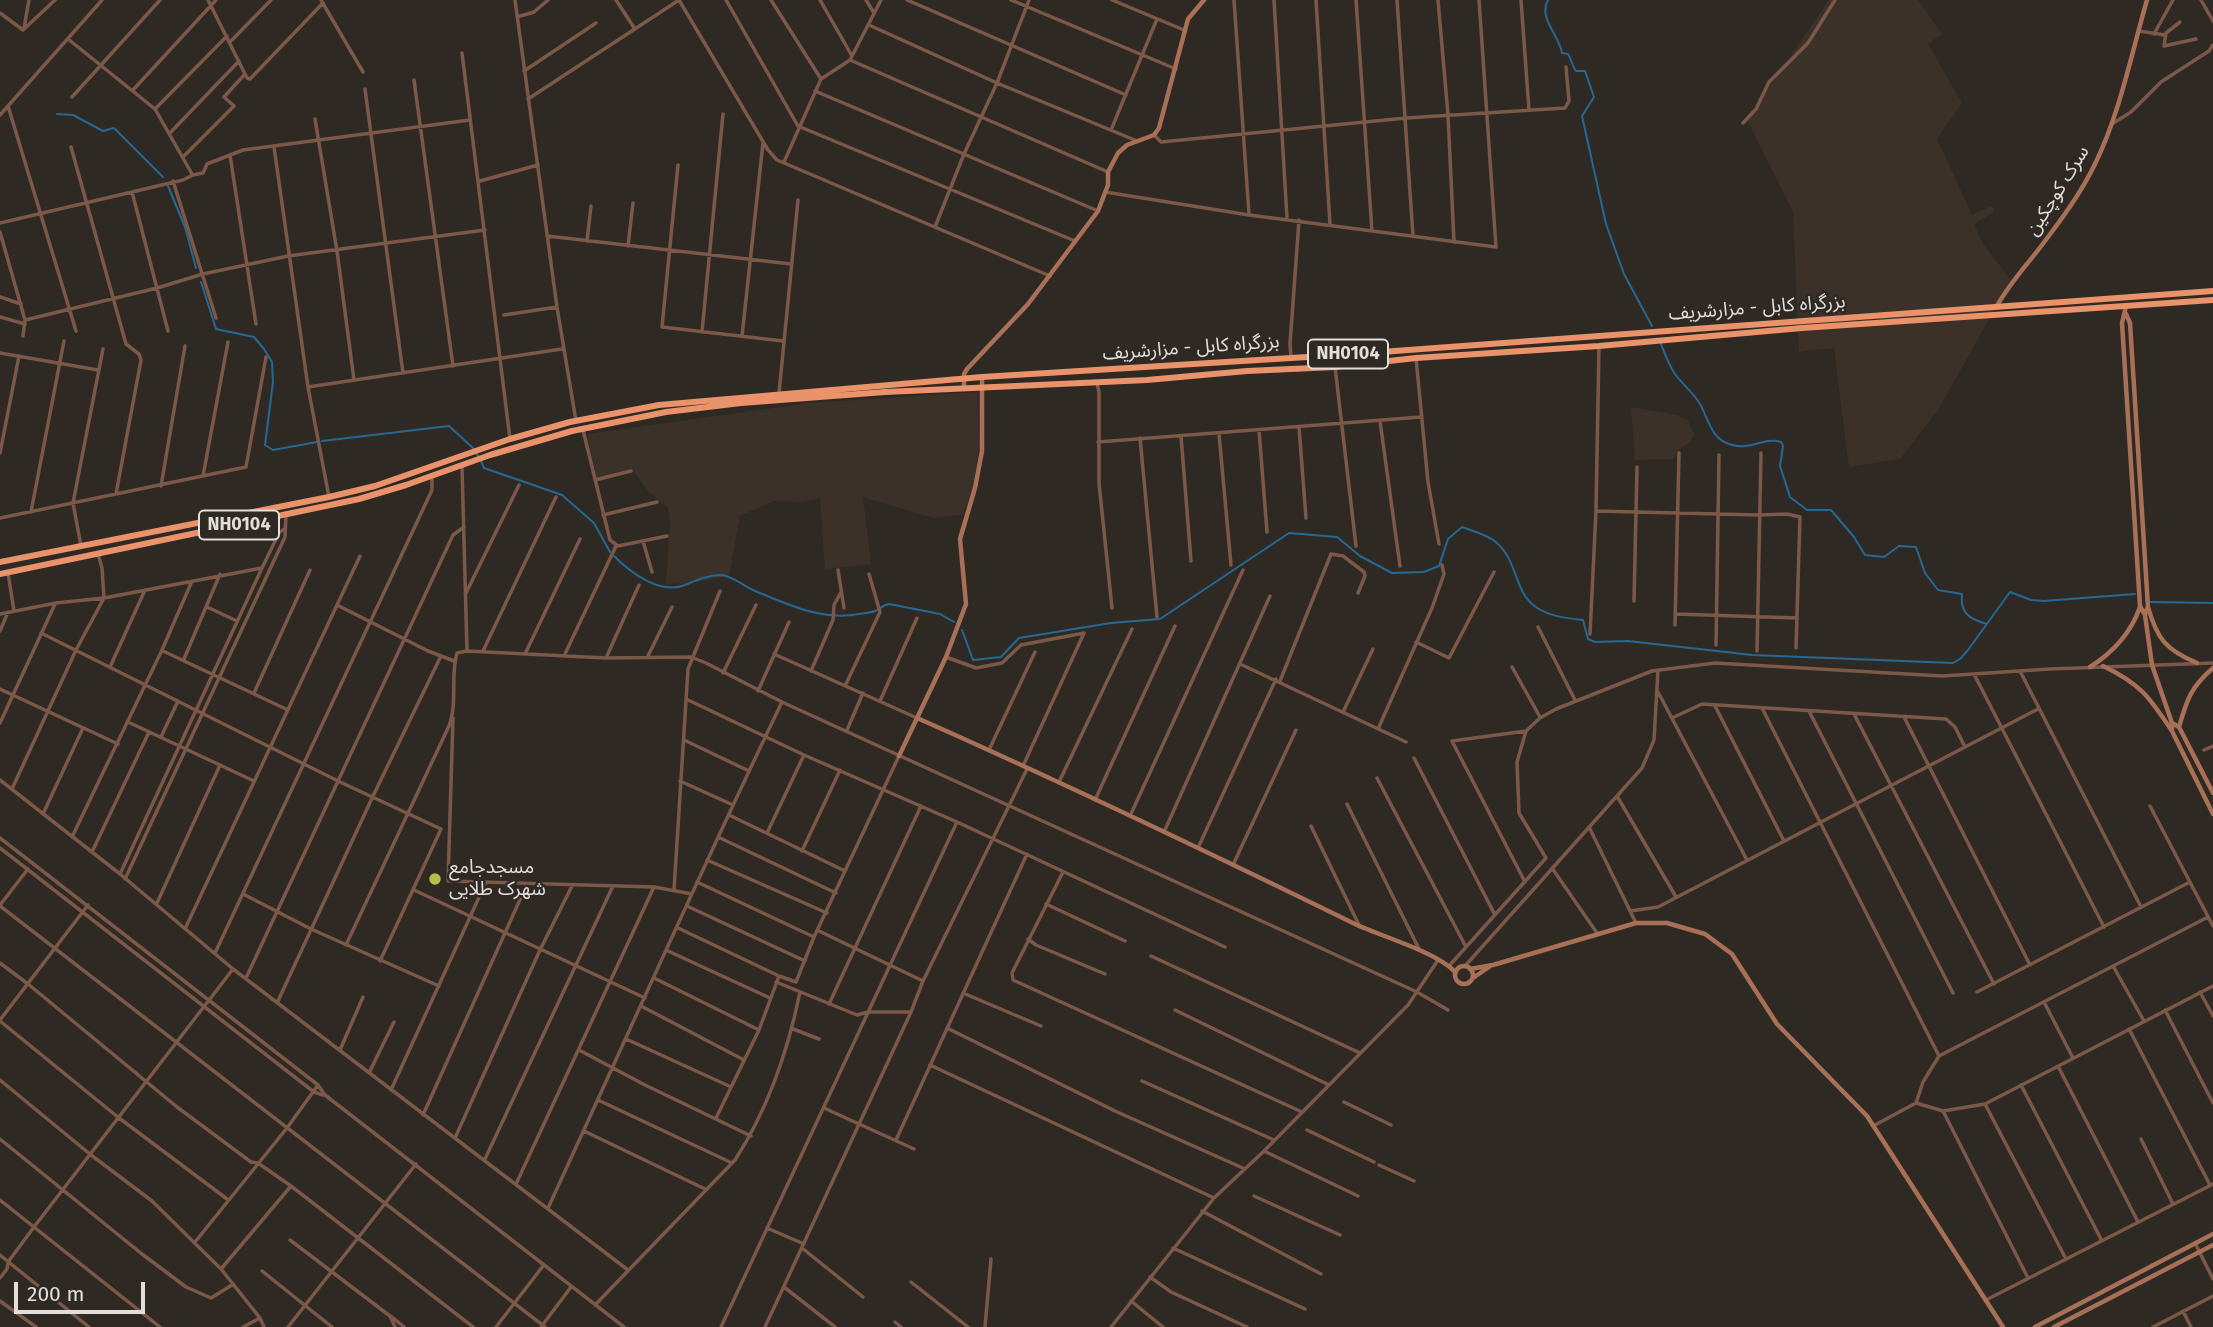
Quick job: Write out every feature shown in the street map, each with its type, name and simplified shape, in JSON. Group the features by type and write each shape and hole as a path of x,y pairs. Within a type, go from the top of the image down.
{"highway":[{"name":"بزرگراه کابل - مزارشریف","path":"472,457 513,438 573,421 659,405 861,390 982,377 1340,355 2213,291"},
{"name":"بزرگراه کابل - مزارشریف","path":"861,390 1097,383 1335,367 1416,358 1599,346 1815,327 2213,300"},
{"name":"بزرگراه کابل - مزارشریف","path":"489,451 704,403 779,393 810,394"},
{"path":"572,431 573,421"},
{"path":"513,438 518,446"},
{"name":"NH0104","path":"4,573 359,499 432,476 472,457"},
{"name":"NH0104","path":"0,562 329,497 472,457"},
{"path":"357,490 359,499"}],"street":[{"path":"23,30 29,0"},
{"path":"23,30 55,0"},
{"path":"0,115 102,0"},
{"path":"72,97 160,0"},
{"path":"208,0 250,79 322,2 363,72"},
{"path":"133,90 216,0"},
{"path":"230,42 271,0"},
{"path":"515,0 573,421"},
{"path":"517,17 534,12 548,0"},
{"path":"615,0 635,29"},
{"path":"528,99 679,0 776,159 1050,276"},
{"path":"726,0 798,126 1075,241"},
{"path":"771,0 821,79"},
{"path":"820,0 851,58 981,118 1108,172"},
{"path":"866,0 874,13"},
{"path":"783,163 821,79 851,58 881,0"},
{"path":"907,0 1126,95"},
{"path":"1012,0 1176,69"},
{"path":"935,227 964,154 997,83 1029,0"},
{"path":"1112,0 1184,30"},
{"path":"1234,0 1249,215"},
{"path":"1274,0 1287,218"},
{"path":"1315,0 1330,224"},
{"path":"1356,0 1372,230"},
{"path":"1397,0 1413,236"},
{"path":"1438,0 1448,115 1454,242"},
{"path":"1105,192 1249,215 1496,247 1479,0"},
{"path":"1521,0 1530,110"},
{"path":"1743,123 1756,110 1769,82 1808,43 1835,0"},
{"name":"سرک کوچکین","path":"1997,307 2007,288 2043,243 2095,164 2112,124 2147,0"},
{"path":"2154,34 2173,0"},
{"path":"2201,0 2213,21"},
{"path":"964,389 963,379 967,369 1028,304 1098,211 1108,172 1123,147 1154,135 1159,128 1184,30 1188,19 1201,1"},
{"path":"0,13 23,30"},
{"path":"1111,130 1157,19"},
{"path":"2180,22 2165,35 2164,46 2196,39"},
{"path":"523,71 596,23"},
{"path":"869,25 997,83 1139,142"},
{"path":"2138,32 2165,35"},
{"path":"155,109 227,36"},
{"path":"68,39 155,109 193,174"},
{"path":"2112,124 2131,112 2161,82 2209,51 2213,45"},
{"path":"462,53 513,438"},
{"path":"170,133 239,61"},
{"path":"1154,135 1161,142 1406,118 1565,108 1569,105 1566,67"},
{"path":"184,156 234,106 224,97 245,74"},
{"path":"414,80 453,366"},
{"path":"365,89 403,373"},
{"path":"815,91 1098,211"},
{"path":"8,106 76,331"},
{"path":"702,332 723,114"},
{"path":"315,119 337,251 354,380"},
{"path":"0,223 183,180 193,174 204,173 207,164 243,150 470,120"},
{"path":"742,336 763,141"},
{"path":"273,146 308,387 329,497"},
{"path":"71,147 126,344 139,354 141,365 116,494"},
{"path":"230,155 256,324"},
{"path":"479,181 538,165"},
{"path":"678,165 661,326 783,341"},
{"path":"173,181 216,318"},
{"path":"132,192 168,331"},
{"path":"779,393 798,200"},
{"path":"628,246 634,203"},
{"path":"587,241 591,206"},
{"path":"1291,356 1299,220"},
{"path":"0,317 25,322 246,264 436,234 485,230"},
{"path":"0,232 25,322 23,336"},
{"path":"547,236 790,264"},
{"path":"0,297 21,304"},
{"path":"2126,306 2130,323 2148,607 2160,639 2168,648 2197,663"},
{"path":"504,315 557,307"},
{"path":"2090,667 2117,645 2140,607 2122,323 2126,314"},
{"path":"31,512 64,341"},
{"path":"203,476 228,342"},
{"path":"161,485 185,346"},
{"path":"1590,634 1596,511 1599,346"},
{"path":"81,546 73,503 103,349"},
{"path":"308,387 563,349"},
{"path":"0,353 98,370"},
{"path":"0,453 19,356"},
{"path":"0,518 246,467 265,357"},
{"path":"1416,358 1421,417 1439,544"},
{"path":"1335,367 1356,546"},
{"path":"678,928 796,982 814,937 946,657 966,604 960,539 975,488 982,451 982,377"},
{"path":"1097,383 1100,483 1112,608"},
{"path":"1098,442 1421,417"},
{"path":"1380,421 1400,566"},
{"path":"1299,427 1306,518"},
{"path":"583,428 609,538 615,548"},
{"path":"1259,430 1268,533"},
{"path":"1219,434 1231,565"},
{"path":"1181,436 1192,561"},
{"path":"1140,438 1157,617"},
{"path":"1675,625 1679,453"},
{"path":"1757,651 1761,453"},
{"path":"1716,645 1719,455"},
{"path":"462,464 467,650"},
{"path":"1634,601 1637,467"},
{"path":"595,480 631,471"},
{"path":"215,953 432,490 432,476"},
{"path":"466,593 519,485"},
{"path":"483,651 556,497"},
{"path":"603,515 657,502"},
{"path":"125,879 285,537 285,506"},
{"path":"1596,511 1787,514 1800,517 1796,648"},
{"path":"246,978 453,535 464,527"},
{"path":"120,874 262,568 279,533 285,528"},
{"path":"564,656 615,548 667,536"},
{"path":"525,655 580,539"},
{"path":"643,541 652,572"},
{"path":"12,789 76,650 104,598 98,553"},
{"path":"1198,848 1278,680 1331,554 1343,556 1364,572 1358,593"},
{"path":"185,929 360,556"},
{"path":"265,562 271,565"},
{"path":"1378,729 1444,574 1442,565"},
{"path":"0,614 56,603 104,598 262,568"},
{"path":"254,693 310,570"},
{"path":"838,570 844,608"},
{"path":"1130,816 1243,570"},
{"path":"1416,642 1449,658 1494,572"},
{"path":"0,631 11,612 4,573"},
{"path":"183,660 220,574"},
{"path":"845,686 880,610 869,574"},
{"path":"72,837 146,685 192,581"},
{"path":"606,658 639,585"},
{"path":"110,667 145,590"},
{"path":"674,890 691,657 720,592"},
{"path":"811,671 833,619 833,611 841,592"},
{"path":"1164,832 1270,596"},
{"path":"0,723 56,603"},
{"path":"337,605 404,640 454,661"},
{"path":"723,673 756,605"},
{"path":"207,607 237,621"},
{"path":"647,658 671,607"},
{"path":"2140,607 2145,615 2151,665 2172,723 2172,732"},
{"path":"2145,615 2148,607"},
{"path":"1676,614 1797,618"},
{"path":"880,701 917,618"},
{"path":"758,691 789,622"},
{"path":"1095,800 1175,626"},
{"path":"1538,627 1575,701"},
{"path":"1059,784 1132,629"},
{"path":"41,633 338,781 441,829 380,961"},
{"path":"767,1326 923,981 1008,807 1084,633 1020,645 1002,663 976,668 946,657"},
{"path":"1343,712 1373,649"},
{"path":"162,650 288,710"},
{"path":"692,894 654,887 448,881 454,661 457,653 467,650 606,658 691,657 1008,807 1189,886 1417,992 1448,1010"},
{"path":"989,750 1035,652"},
{"path":"774,654 989,750 1360,926 1449,965 1460,984 1466,984 1493,965"},
{"path":"278,1001 373,796 442,656"},
{"path":"1449,965 1546,858 1519,813 1517,762 1526,731 1540,718 1575,701 1658,670 1715,663 1942,676 2103,666 2197,663 2213,666"},
{"path":"1240,664 1406,742"},
{"path":"2103,666 2133,682 2149,696 2172,732 2213,814"},
{"path":"2179,727 2190,692 2213,666"},
{"path":"1512,667 1540,718"},
{"path":"1468,967 1642,768 1654,740 1658,670"},
{"path":"2020,671 2141,907"},
{"path":"1974,674 2104,926"},
{"path":"0,689 118,744"},
{"path":"1657,690 1747,860"},
{"path":"847,730 863,693"},
{"path":"686,699 1225,947"},
{"path":"161,737 178,701"},
{"path":"548,1208 782,702"},
{"path":"1672,718 1696,706 1714,705 1945,719 1955,727 1965,747"},
{"path":"1714,705 1784,841"},
{"path":"1762,708 1939,1056"},
{"path":"1630,911 1658,907 2038,709"},
{"path":"1809,711 1954,993"},
{"path":"1854,714 1994,984"},
{"path":"346,945 453,715"},
{"path":"1904,717 2029,965"},
{"path":"128,722 254,781"},
{"path":"2172,723 2179,727 2213,793"},
{"path":"43,814 83,728"},
{"path":"1233,865 1296,730"},
{"path":"1525,882 1452,741 1526,731"},
{"path":"92,852 149,732"},
{"path":"684,740 749,771"},
{"path":"2204,750 2213,746"},
{"path":"767,833 804,755"},
{"path":"1414,758 1494,915"},
{"path":"156,904 220,765"},
{"path":"802,850 840,770"},
{"path":"1377,778 1466,947"},
{"path":"0,780 120,874 233,969 628,1270"},
{"path":"680,781 733,805"},
{"path":"1617,796 1676,897"},
{"path":"1347,804 1421,952"},
{"path":"829,1004 921,806"},
{"path":"2150,806 2213,926"},
{"path":"729,815 845,871"},
{"path":"721,1327 957,822"},
{"path":"1311,826 1360,926"},
{"path":"1589,827 1636,923"},
{"path":"718,837 836,893"},
{"path":"0,838 624,1327"},
{"path":"0,848 314,1092 325,1095"},
{"path":"896,1140 1027,854"},
{"path":"707,860 827,913"},
{"path":"1552,868 1597,933"},
{"path":"28,870 0,906 542,1326 571,1286"},
{"path":"1063,872 1012,973 1013,980 1302,1112"},
{"path":"697,882 814,937"},
{"path":"1978,992 2190,882"},
{"path":"391,1090 486,883"},
{"path":"423,1115 527,884"},
{"path":"455,1138 572,886"},
{"path":"485,1159 613,886"},
{"path":"516,1184 654,887"},
{"path":"414,890 645,998"},
{"path":"243,894 311,929 439,986"},
{"path":"1046,904 1125,942"},
{"path":"88,905 0,1020 119,1118 227,1199"},
{"path":"687,906 805,961"},
{"path":"1872,1126 1916,1103 1923,1082 1939,1056 2208,917"},
{"path":"1455,972 1459,967 1493,965 1636,923 1667,923 1705,934 1732,954 1777,1024 1867,1116 2003,1327"},
{"path":"819,931 923,981"},
{"path":"1028,939 1105,974"},
{"path":"668,951 770,998"},
{"path":"1151,956 1360,1053"},
{"path":"1111,1327 1202,1211 1408,1005 1438,960"},
{"path":"0,963 251,1163 258,1163 291,1186 473,1327"},
{"path":"2113,966 2144,1021"},
{"path":"1468,967 1472,978"},
{"path":"0,1278 34,1227 233,969"},
{"path":"716,1118 759,1030 779,976"},
{"path":"654,978 759,1030"},
{"path":"776,982 857,1015 868,1012 911,1012"},
{"path":"1916,1103 1943,1111 1985,1104 2213,986"},
{"path":"595,1305 732,1163 751,1136 793,1029 800,992"},
{"path":"2200,992 2213,1016"},
{"path":"963,993 1041,1026"},
{"path":"340,1050 363,997"},
{"path":"2043,1002 2073,1058"},
{"path":"641,1006 744,1060"},
{"path":"1175,1010 1329,1085"},
{"path":"2165,1010 2213,1103"},
{"path":"369,1073 394,1022"},
{"path":"947,1028 1115,1111 1245,1169"},
{"path":"793,1029 819,1039"},
{"path":"1986,1300 2212,1184 2129,1029"},
{"path":"626,1039 730,1086"},
{"path":"579,1050 751,1136"},
{"path":"930,1065 1214,1198"},
{"path":"2058,1066 2138,1222"},
{"path":"0,1080 152,1201 222,1269 264,1327"},
{"path":"1142,1081 1274,1140"},
{"path":"2021,1085 2102,1241"},
{"path":"195,1242 318,1086"},
{"path":"598,1100 732,1163"},
{"path":"1343,1102 1391,1125"},
{"path":"1985,1104 2066,1259"},
{"path":"823,1108 914,1150"},
{"path":"1943,1111 2028,1279"},
{"path":"1307,1130 1414,1181"},
{"path":"584,1131 705,1189"},
{"path":"0,1139 186,1287 211,1298 232,1284"},
{"path":"2141,1139 2173,1204"},
{"path":"1264,1151 1358,1196"},
{"path":"288,1327 416,1164"},
{"path":"222,1269 291,1186"},
{"path":"1254,1196 1340,1236"},
{"path":"0,1200 160,1327"},
{"path":"1202,1211 1321,1274"},
{"path":"767,1228 803,1246 863,1297"},
{"path":"2035,1327 2213,1234"},
{"path":"290,1240 404,1327"},
{"path":"2194,1243 2213,1279"},
{"path":"2054,1327 2213,1245"},
{"path":"1173,1248 1305,1309"},
{"path":"0,1255 89,1327"},
{"path":"985,1327 991,1259"},
{"path":"496,1327 543,1266"},
{"path":"262,1271 332,1327"},
{"path":"1150,1277 1171,1292 1248,1327"},
{"path":"911,1282 968,1327"},
{"path":"784,1287 835,1327"},
{"path":"2153,1327 2213,1296"},
{"path":"0,1301 36,1327"},
{"path":"1131,1301 1163,1327"},
{"path":"2183,1311 2191,1327"},
{"path":"390,1316 395,1327"},
{"path":"243,1327 260,1318"},
{"path":"895,1322 901,1327"}],"shaded area":[{"path":"1829,0 1918,0 1942,34 1928,44 1962,103 1937,139 1972,215 1992,206 1994,212 1974,224 1983,244 2011,280 1938,410 1900,459 1849,467 1834,348 1799,352 1793,211 1746,118"},
{"path":"977,392 979,448 972,493 962,515 933,518 863,497 871,564 825,569 820,498 803,502 773,501 740,516 729,576 666,584 670,521 668,507 649,492 632,469 597,479 587,434 809,403"},
{"path":"1631,407 1677,415 1688,421 1695,435 1688,444 1680,448 1673,459 1635,460"}],"waterway":[{"path":"1548,0 1547,20 1562,53 1568,54 1576,71 1585,71 1594,97 1582,116 1606,224 1624,274 1652,326"},
{"path":"57,114 73,115 103,131 114,128 163,177"},
{"path":"168,186 185,227 196,268"},
{"path":"201,282 216,329 254,337 272,362 273,382 265,445 273,450 317,442"},
{"path":"1661,344 1673,371 1697,400 1719,439 1739,446 1769,441 1781,442 1783,446 1780,466 1790,497 1807,510 1831,510 1865,555 1884,557 1899,546 1916,547 1925,573 1938,590 1962,594 1964,611 1975,620 1987,624"},
{"path":"322,441 449,426 478,456"},
{"path":"481,461 484,468 562,495 594,523 610,552"},
{"path":"962,630 973,660 1001,657 1019,638 1111,623 1160,619 1289,533 1337,537 1360,556 1392,573 1424,572 1439,566 1448,539 1462,527 1497,543 1530,602 1551,614 1583,620 1588,639 1595,642 1628,641 1752,655 1953,663 1968,650 2010,592 2031,600 2044,601 2135,594"},
{"path":"614,556 646,581 666,587 721,575 781,601 819,613 845,616 867,613 889,604 940,614 954,622"},
{"path":"2151,602 2213,603"}],"place":[{"name":"مسجدجامع شهرک طلایی","path":"435,879"}]}
